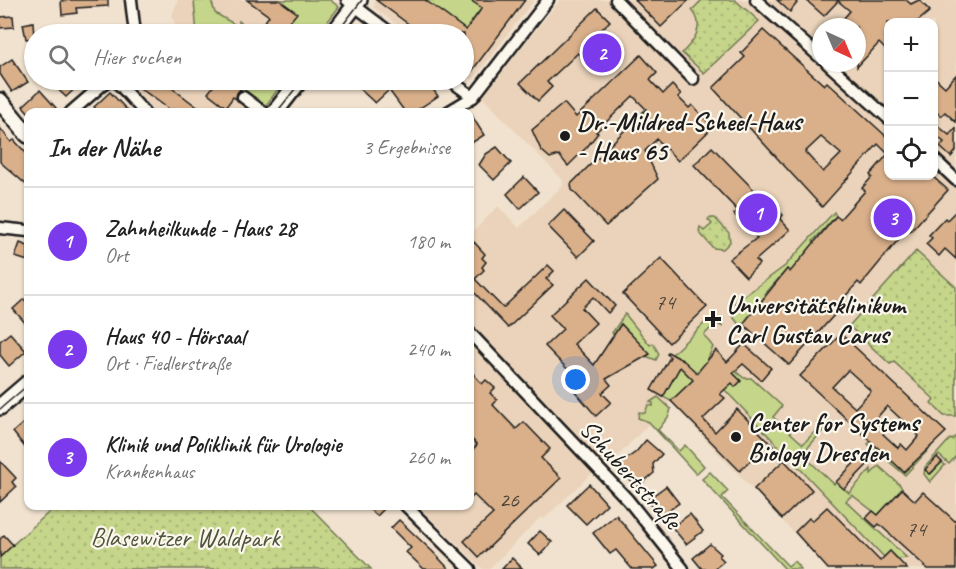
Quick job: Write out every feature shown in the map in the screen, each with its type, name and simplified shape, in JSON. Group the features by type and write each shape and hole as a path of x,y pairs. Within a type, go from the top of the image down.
{"street":[{"path":"131,0 134,24"},
{"path":"455,108 473,97 548,0"},
{"path":"616,0 693,79"},
{"path":"756,0 812,50"},
{"path":"340,24 354,2 380,24"},
{"path":"837,72 884,114"},
{"path":"76,108 96,90"},
{"path":"124,90 140,108"},
{"path":"278,108 292,90"},
{"path":"464,90 473,97"},
{"path":"243,98 257,108"},
{"path":"0,101 24,130"},
{"path":"938,164 956,180"},
{"path":"0,228 24,231"},
{"name":"Schubertstraße","path":"474,337 628,500 683,569"},
{"path":"0,407 24,386"},
{"path":"410,510 470,569"}],"shaded area":[{"path":"178,0 330,0 339,7 326,24 175,24 172,15"},
{"path":"375,0 534,0 474,79 474,24 396,24 374,8"},
{"name":"Universitätsklinikum Carl Gustav Carus","path":"560,0 956,0 956,569 828,569 670,402 611,463 589,476 544,519 541,517 489,569 483,569 422,510 474,510 474,231 498,206 519,228 563,185 562,179 482,97"},
{"path":"135,90 277,90 263,108 151,108"}],"green space":[{"path":"211,0 215,13 234,24 196,24 194,1"},
{"path":"280,0 330,0 339,7 326,24 288,24 296,13"},
{"path":"425,0 488,0 470,24 448,24"},
{"path":"702,0 735,0 759,21 704,73 682,53 697,33 698,22 692,10"},
{"path":"241,90 278,90 264,108"},
{"path":"834,212 836,216 813,241 821,249 796,277 787,269 765,294 768,297 741,327 730,313 732,305 785,266"},
{"path":"709,218 715,218 729,233 730,242 723,249 713,248 699,232 700,227 704,231 712,224"},
{"path":"916,251 956,287 956,416 944,416 931,403 934,399 894,362 890,364 849,326"},
{"path":"625,314 650,345 653,343 659,354 656,360 646,356 649,354 621,324 614,335 612,333"},
{"path":"714,318 723,327 716,323 704,335 713,347 708,358 735,386 740,381 733,373 735,371 744,378 751,378 782,406 773,417 803,444 820,426 817,423 824,416 837,428 837,433 828,425 802,454 834,484 836,482 849,493 871,469 871,474 879,466 900,485 902,489 878,515 852,495 846,501 907,558 898,559 890,551 884,557 725,390 701,373 671,401 663,397 680,367 678,364 681,359 672,354 709,319"},
{"path":"658,397 671,409 669,416 658,430 679,451 685,445 704,466 696,474 649,422 638,418 639,412 645,413 648,405 653,406 650,402"},
{"path":"956,436 956,456 949,464 939,455 926,469 931,474 942,462 945,465 930,482 924,474 925,467 950,439"},
{"path":"871,441 904,472 929,445 931,447 905,475 868,444"},
{"path":"710,472 728,491 722,497 788,566 794,561 801,569 785,569 702,479"},
{"name":"Blasewitzer Waldpark","path":"52,510 313,510 371,569 0,569 0,556"}],"building":[{"path":"108,0 108,6 76,8 77,13 62,15 61,1"},
{"path":"247,0 279,0 297,13 288,24 263,24 269,16"},
{"path":"376,0 425,0 458,24 408,24"},
{"path":"470,0 525,0 474,68 474,24 470,24 482,8"},
{"path":"635,0 689,0 661,27"},
{"path":"777,0 794,0 797,3 790,12"},
{"path":"806,0 906,0 911,4 919,0 930,11 922,18 884,18 884,48 879,43 866,57 866,18 844,18 850,11 838,1 824,16"},
{"path":"597,8 610,21 600,31 620,52 613,66 598,74 578,53 547,82 552,87 538,101 520,83"},
{"path":"13,16 14,27 0,28 0,17"},
{"path":"763,30 824,85 827,82 884,134 884,150 878,144 822,207 713,88 745,57 741,53","holes":["821,137 841,154 823,172 805,152"]},
{"path":"641,55 657,73 650,80 663,94 672,85 681,94 678,97 689,108 692,105 713,127 678,161 657,139 645,151 658,179 606,226 572,190 571,184 597,158 616,157 607,148 646,109 633,96 596,132 598,133 587,147 568,166 559,155 550,158 541,150 532,130 564,103 576,117"},
{"path":"12,59 24,76 24,84 12,92 0,74 0,67"},
{"path":"956,75 956,122 945,112 941,116 938,113 938,81 945,87"},
{"path":"40,90 56,108 25,108 23,106"},
{"path":"59,90 73,90 66,97"},
{"path":"143,90 174,90 199,108 168,108"},
{"path":"210,90 239,90 236,99 233,97 226,107 208,93"},
{"path":"361,90 389,90 375,103"},
{"path":"389,90 434,90 438,96 420,108 402,108"},
{"path":"110,92 125,108 95,108"},
{"path":"474,119 484,135 474,141"},
{"path":"938,126 949,135 956,128 956,151 951,157 940,147 944,142 938,137"},
{"path":"0,128 11,142 14,140 24,151 24,183 0,162"},
{"path":"497,147 511,163 494,180 479,165 486,154"},
{"path":"712,147 757,193 759,191 783,215 780,219 790,230 756,260 759,264 746,277 729,259 757,238 734,214 738,211 694,165"},
{"path":"884,159 884,180 937,180 948,190 910,232 907,229 861,285 858,282 833,310 836,313 789,365 743,324 787,269 790,272 836,216 840,219 865,191 862,188 872,177 870,175"},
{"path":"524,177 538,192 520,209 507,194"},
{"path":"564,210 594,241 578,257 548,226"},
{"path":"956,211 956,259 945,249 939,256 926,244 932,238 929,235 945,218 947,220"},
{"path":"474,242 485,254 482,258 486,262 482,267 484,270 475,279 503,308 548,265 554,271 546,279 553,285 508,328 474,292"},
{"path":"20,243 24,244 24,260 15,257"},
{"path":"661,258 707,307 669,343 623,294"},
{"path":"589,278 615,306 608,313 593,297 582,308 596,323 574,344 594,365 621,324 650,354 606,379 611,385 602,393 611,402 596,416 572,388 579,381 545,346 563,329 550,315"},
{"path":"24,299 24,321 13,309"},
{"path":"10,333 24,349 24,353 9,366 0,355 0,341"},
{"path":"841,334 946,432 904,472 800,376","holes":["848,370 871,391 855,408 832,387","887,406 919,436 907,450 901,444 898,448 883,434 886,431 875,420"]},
{"path":"744,344 771,368 761,380 743,364 733,373 741,381 735,387 732,383 720,394 725,398 703,419 715,432 737,409 773,446 766,453 762,449 740,471 671,401 693,380 680,367 663,397 651,390 670,357 668,352 684,361 697,373 716,350 727,362"},
{"path":"474,375 482,384 486,380 495,388 490,393 497,400 493,405 516,429 524,422 550,449 541,458 561,478 479,557 464,541 493,514 474,495 474,448 477,445 474,442"},
{"path":"24,422 24,446 13,432"},
{"path":"646,440 662,454 653,464 654,473 636,488 618,465 636,452"},
{"path":"937,457 942,462 930,474 925,470"},
{"path":"859,458 867,465 844,489 836,482"},
{"path":"784,460 812,490 782,519 754,489"},
{"path":"0,461 16,478 12,482 16,487 0,502"},
{"path":"589,484 607,504 586,524 567,505"},
{"path":"666,486 679,503 660,517 647,500"},
{"path":"902,489 915,501 923,492 956,522 956,569 928,569 879,524 876,527 866,518 873,511 878,515"},
{"path":"827,507 880,561 890,551 907,569 828,569 795,532 809,518 812,521"},
{"path":"370,510 383,510 377,516"},
{"path":"690,514 703,531 686,544 672,527"},
{"path":"616,515 658,566 654,569 632,569 616,550 610,554 593,533"},
{"path":"399,520 449,569 424,569 406,552 411,548 391,528"},
{"path":"540,531 552,542 540,555 528,544"},
{"path":"4,535 13,545 0,557 0,539"},
{"path":"710,544 721,554 719,556 724,561 714,569 702,569 693,558"},
{"path":"512,558 523,569 502,569"}],"tram line":[{"path":"344,24 362,0"},
{"path":"280,108 294,90"},
{"path":"0,409 24,388"}],"place":[{"name":"Haus 40 - Hörsaal","path":"602,53"},
{"name":"Dr.-Mildred-Scheel-Haus - Haus 65","path":"565,136"},
{"name":"Zahnheilkunde - Haus 28","path":"758,213"},
{"name":"Klinik und Poliklinik für Urologie","path":"893,218"},
{"name":"Universitätsklinikum Carl Gustav Carus","path":"713,319"},
{"name":"Center for Systems Biology Dresden","path":"736,437"}]}
